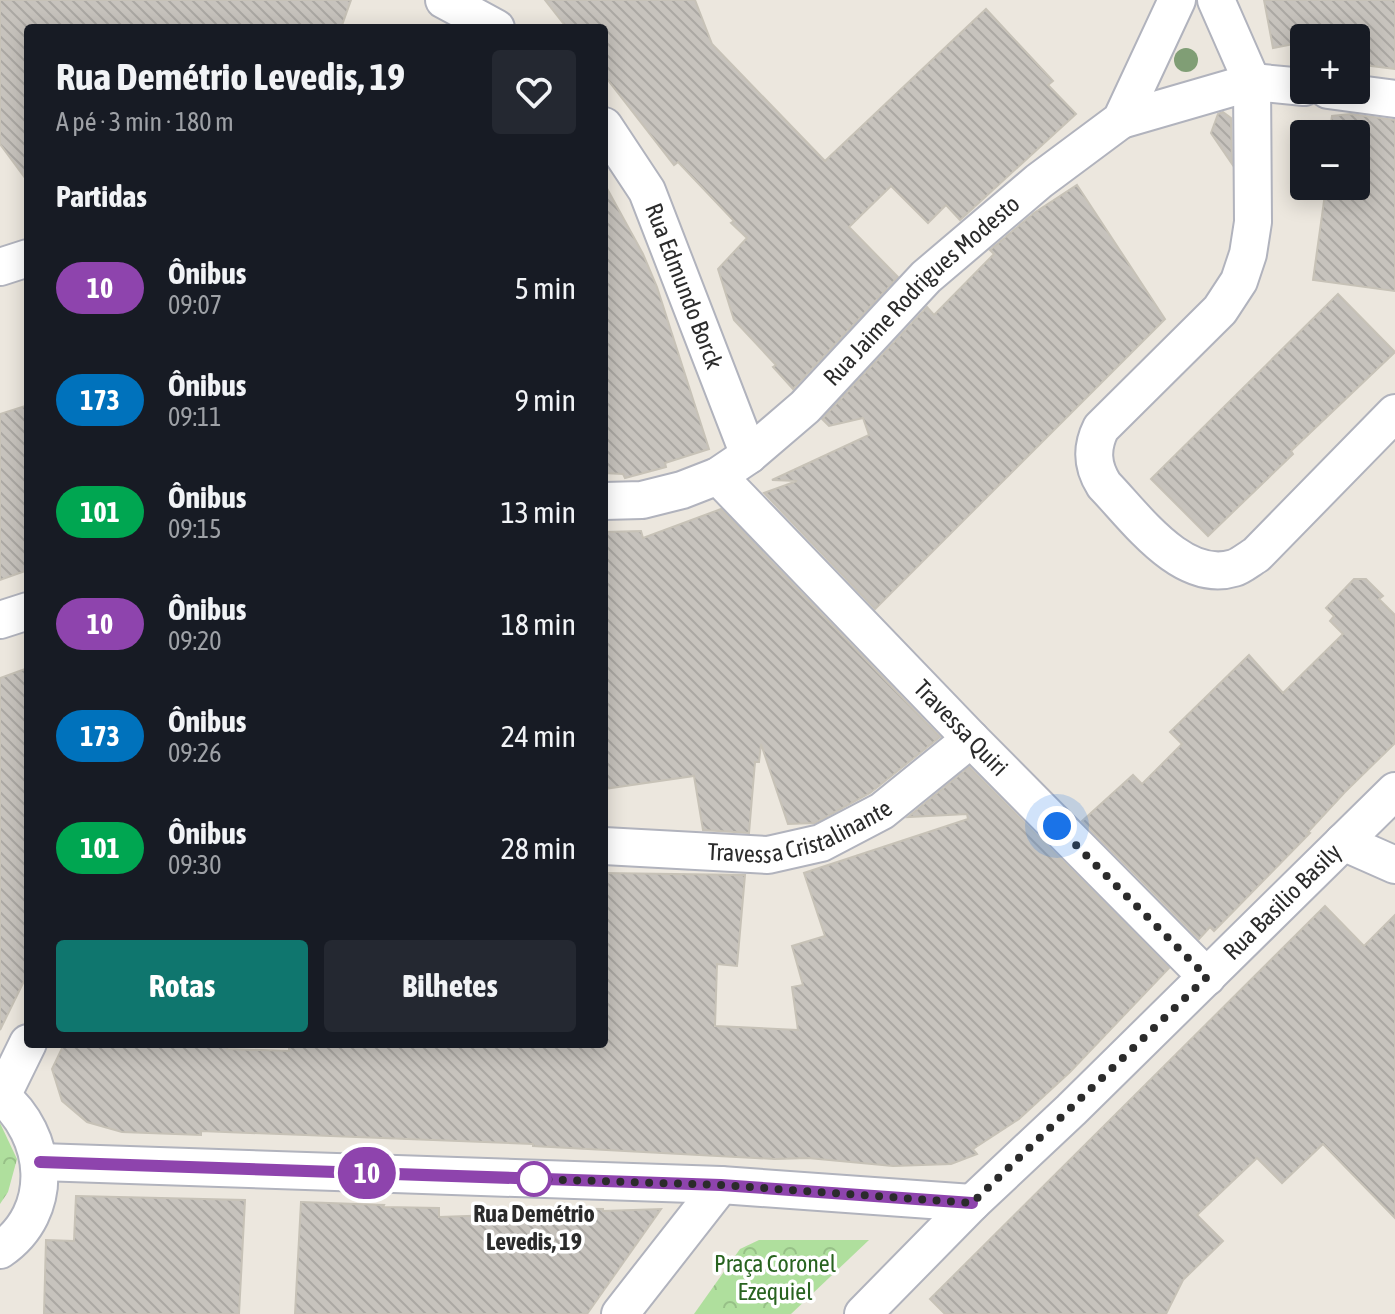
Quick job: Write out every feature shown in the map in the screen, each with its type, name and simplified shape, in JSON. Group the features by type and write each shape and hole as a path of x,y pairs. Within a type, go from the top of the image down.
{"street":[{"path":"444,0 489,24"},
{"name":"Rua Jaime Rodrigues Modesto","path":"608,501 642,500 682,490 718,476 749,455 805,407 926,277 1039,181 1121,120 1177,0"},
{"path":"1216,0 1252,82 1253,222 1248,254 1239,281 1220,310 1101,428 1093,455 1096,474 1173,555 1190,566 1213,571 1235,568 1256,555 1395,413"},
{"path":"1121,120 1252,82 1290,86"},
{"path":"1370,96 1395,99"},
{"name":"Rua Edmundo Borck","path":"608,132 647,191 749,455"},
{"path":"0,267 24,259"},
{"name":"Travessa Quiri","path":"718,476 971,739 1207,977"},
{"path":"0,620 24,612"},
{"name":"Travessa Cristalinante","path":"608,846 768,855 821,843 882,811 971,739"},
{"name":"Rua Basilio Basily","path":"863,1314 972,1203 1395,791"},
{"path":"1343,842 1395,865"},
{"path":"0,1250 15,1239 36,1204 40,1162 28,1125 1,1095 25,1048"},
{"path":"40,1162 721,1185 972,1203"},
{"path":"620,1314 721,1185"}],"green space":[{"path":"0,1123 17,1159 8,1192 0,1204"},
{"name":"Praça Coronel Ezequiel","path":"759,1240 869,1240 791,1314 694,1314 740,1249"}],"building":[{"path":"0,0 351,0 342,24 24,24 24,177 0,144"},
{"path":"545,0 695,0 712,44 825,161 986,9 1053,81 1048,85 1076,114 960,220 946,205 928,223 891,186 849,227 898,277 793,389 773,367 776,365 734,320 718,269 747,238 678,162 674,165 608,80 608,24 564,24"},
{"path":"1264,0 1395,0 1395,69 1370,66 1370,24 1290,24 1290,45 1273,48"},
{"path":"1223,112 1231,118 1232,164 1211,133 1218,114"},
{"path":"1351,114 1395,120 1395,291 1313,280 1324,200 1370,200 1370,120 1331,120 1332,116"},
{"path":"1077,185 1165,319 875,609 764,493 797,481 772,480 869,435 863,418 829,426 822,419 927,307 934,315 994,254 990,250 1034,213"},
{"path":"608,190 643,254 657,287 709,449 665,463 666,467 625,478 623,474 608,473"},
{"path":"1338,294 1395,352 1208,536 1151,479"},
{"path":"24,406 24,571 0,580 0,414"},
{"path":"721,509 940,737 870,793 815,823 788,824 761,744 759,762 755,762 749,833 703,830 694,776 608,788 608,532 641,531 643,538"},
{"path":"1354,579 1366,579 1383,596 1379,599 1395,615 1395,743 1214,931 1210,927 1199,939 1082,821 1133,775 1142,784 1182,744 1170,732 1249,655 1283,693 1343,634 1330,621 1334,616 1326,608"},
{"path":"24,669 24,981 0,1030 0,678"},
{"path":"969,767 1169,968 1070,1072 1019,1119 973,1149 977,1154 951,1164 893,1166 808,1158 775,1159 533,1144 201,1131 201,1135 122,1132 87,1122 62,1101 52,1069 62,1048 289,1051 289,1048 608,1048 608,873 745,875 737,966 717,964 715,1026 798,1030 792,987 803,985 792,946 825,936 804,873 968,819 967,814 908,817"},
{"path":"1325,906 1364,946 1395,915 1395,1218 1323,1144 1282,1183 1257,1158 1197,1215 1223,1241 1183,1280 1166,1314 945,1314 930,1299"},
{"path":"76,1196 245,1200 239,1314 44,1314 46,1240 74,1241"},
{"path":"301,1202 439,1208 439,1217 522,1214 522,1208 603,1211 661,1209 587,1314 295,1314"}],"bus line":[{"name":"10","path":"40,1162 721,1185 972,1203"}],"place":[{"name":"Rua Demétrio Levedis, 19","path":"534,1179"}],"route":[{"path":"534,1179 721,1185 972,1203 1207,977 1057,826"}]}
